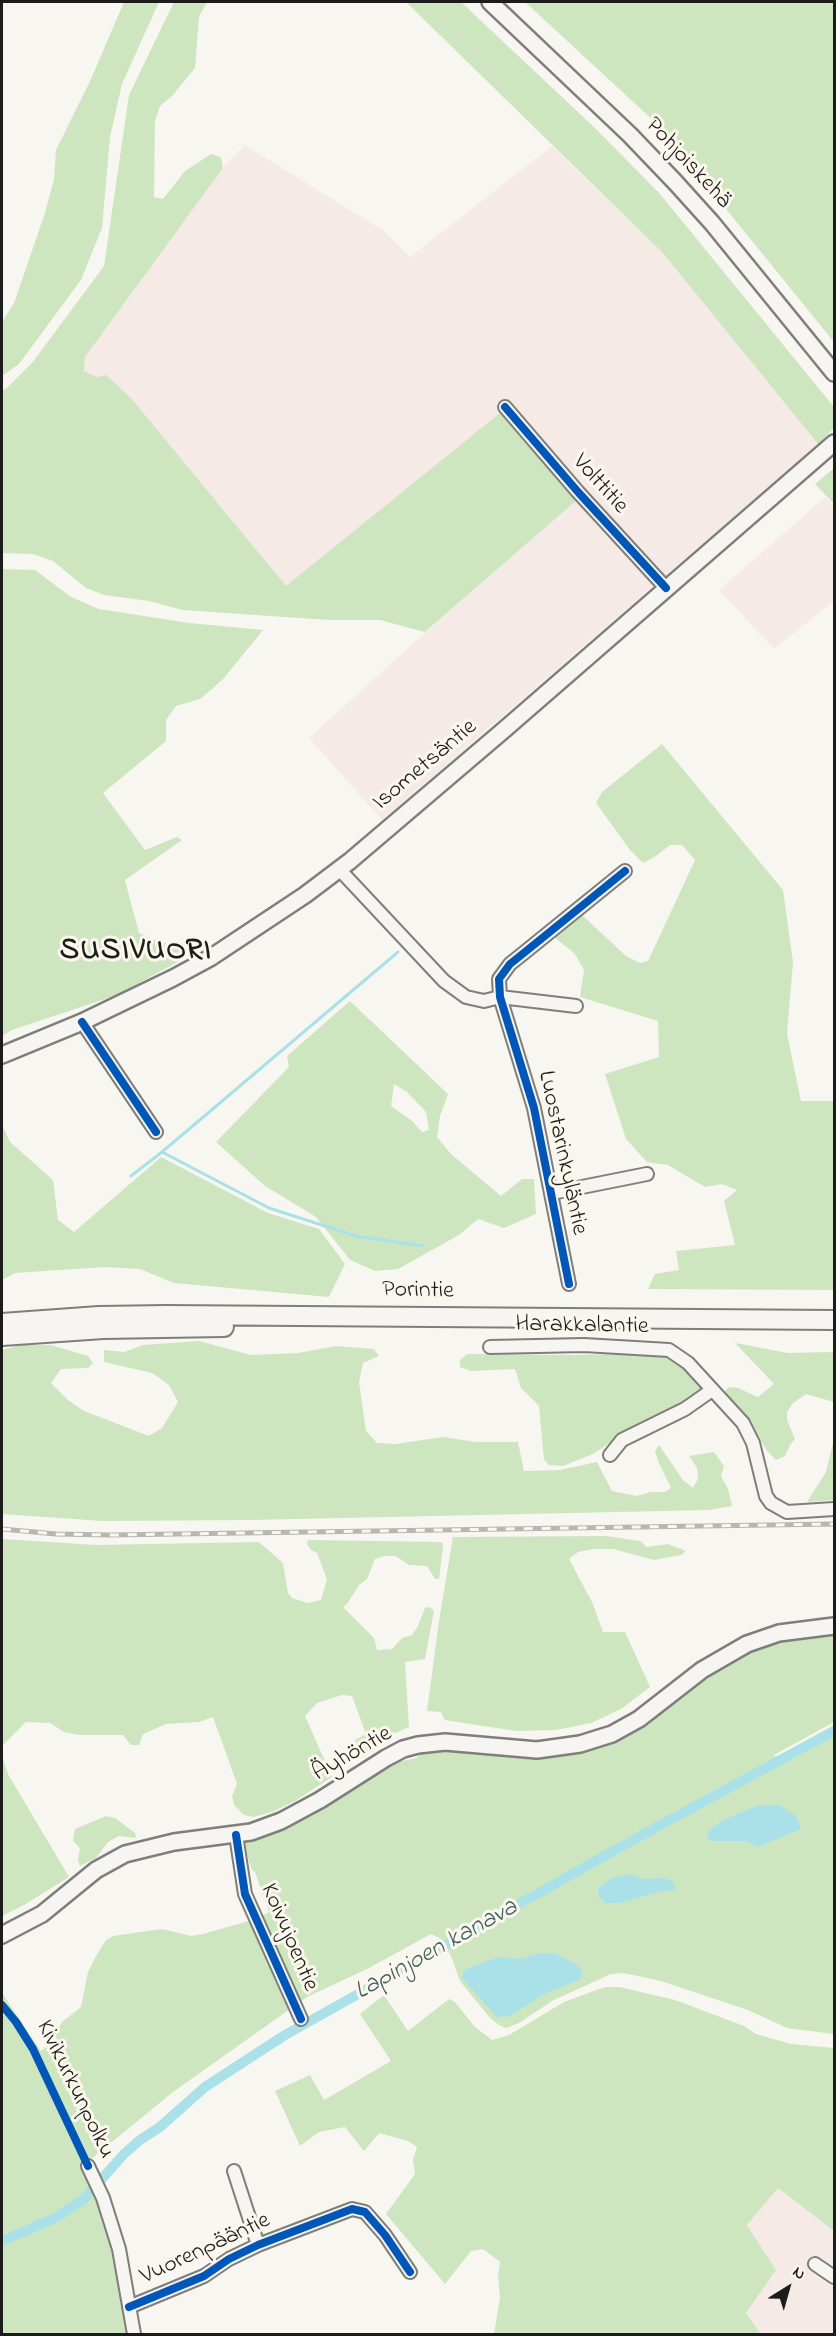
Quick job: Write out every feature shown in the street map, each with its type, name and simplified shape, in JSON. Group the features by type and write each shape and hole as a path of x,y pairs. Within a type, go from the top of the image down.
{"highway":[{"name":"Porintie","path":"2,1323 99,1316 166,1315 834,1320"},
{"name":"Porintie","path":"2,1336 103,1329 205,1328 834,1329"}],"main road":[{"name":"Pohjoiskehä","path":"490,2 623,128 675,182 712,223 834,373"},
{"name":"Isometsäntie","path":"2,1054 82,1022 210,958 297,901 339,869 834,443"},
{"name":"Äyhöntie","path":"2,1935 42,1914 96,1870 125,1854 174,1842 251,1832 281,1821 320,1800 386,1758 418,1745 456,1742 537,1750 561,1748 598,1739 639,1719 702,1670 747,1644 779,1633 834,1626"}],"street":[{"name":"Volttitie","path":"505,407 578,492 666,588"},
{"path":"339,869 444,981 466,997 484,1001 500,997 576,1006"},
{"path":"500,997 499,979 510,964 625,871"},
{"name":"Luostarinkyläntie","path":"500,997 534,1108 568,1284"},
{"path":"82,1022 156,1132"},
{"path":"552,1193 647,1174"},
{"name":"Harakkalantie","path":"490,1347 584,1345 669,1350 688,1364 743,1423 753,1443 766,1496 771,1503 781,1511 787,1512 834,1509"},
{"path":"610,1455 622,1440 685,1408 712,1390"},
{"name":"Koivujoentie","path":"236,1835 245,1894 301,2019"},
{"name":"Kivikurkunpolku","path":"88,2166 102,2196 119,2249 134,2334"},
{"path":"234,2171 258,2245"},
{"name":"Vuorenpääntie","path":"129,2307 204,2276 229,2259 258,2245 352,2209 365,2212 385,2235 410,2272"},
{"path":"815,2264 834,2277"}],"shaded area":[{"path":"245,145 384,231 410,257 552,146 662,252 818,444 382,820 309,738 577,500 500,414 286,587 131,398 84,371 85,357 223,168"},
{"path":"825,497 834,507 834,601 774,649 719,590"},
{"path":"778,2188 834,2231 834,2334 761,2334 746,2313 776,2270 747,2225"}],"green space":[{"path":"124,2 159,2 122,84 110,137 102,228 81,280 19,364 2,376 2,322 14,303 44,216 54,179 56,150 91,79"},
{"path":"174,2 207,2 199,17 195,68 172,96 160,106 155,121 154,197 163,199 185,171 211,154 221,157 223,168 85,357 84,371 97,377 106,375 131,398 286,586 500,413 577,500 425,632 380,620 329,620 182,610 149,601 104,595 86,588 53,561 33,554 2,553 2,391 32,363 104,266 129,95"},
{"path":"406,2 461,2 595,128 660,194 834,407 834,428 818,444 662,252"},
{"path":"525,2 834,2 834,342 657,124"},
{"path":"834,468 834,504 815,484"},
{"path":"2,569 35,570 71,597 99,609 189,623 263,630 224,678 212,689 200,699 176,706 166,720 166,741 103,793 145,850 177,837 182,840 125,880 139,933 162,943 186,944 192,954 117,995 12,1030 2,1036"},
{"path":"662,744 783,890 793,962 787,1034 801,1101 834,1101 834,1290 648,1289 655,1274 679,1270 676,1251 735,1245 724,1201 737,1190 722,1184 705,1187 668,1165 647,1162 626,1139 605,1074 659,1057 658,1021 580,997 584,970 575,954 553,936 582,915 626,956 640,963 648,961 695,860 682,845 670,845 643,863 630,850 596,803 602,792"},
{"path":"350,1001 448,1094 440,1116 437,1137 451,1154 501,1196 522,1179 534,1179 536,1214 504,1228 478,1219 459,1235 398,1269 375,1271 350,1260 316,1217 265,1186 216,1142 289,1067 287,1056","holes":["394,1084 407,1092 426,1112 429,1130 422,1132 412,1121 391,1106"]},
{"path":"2,1125 10,1142 53,1180 58,1220 74,1232 161,1157 268,1213 319,1229 345,1264 329,1297 174,1283 140,1269 105,1267 15,1273 2,1280"},
{"path":"199,1341 251,1355 298,1353 336,1346 374,1349 379,1356 363,1363 359,1382 366,1431 377,1443 396,1444 443,1437 476,1442 518,1442 524,1471 560,1470 597,1462 612,1491 637,1496 651,1492 665,1492 671,1488 655,1451 659,1445 683,1480 693,1488 698,1479 697,1468 689,1456 714,1452 724,1466 721,1476 728,1489 732,1506 709,1510 251,1520 103,1521 2,1514 2,1350 20,1345 51,1345 88,1356 93,1363 88,1368 61,1369 51,1383 68,1400 84,1411 149,1436 162,1428 178,1402 169,1385 152,1373 104,1362 104,1350 124,1352 143,1345"},
{"path":"735,1343 788,1353 834,1352 834,1402 806,1394 793,1403 787,1412 787,1420 795,1439 785,1456 776,1460 767,1451 748,1418 724,1392 729,1387 738,1388 758,1397 774,1384"},
{"path":"663,1353 688,1370 700,1383 702,1392 617,1438 593,1454 563,1466 549,1465 544,1460 539,1406 521,1388 515,1369 471,1371 460,1367 460,1360 467,1354"},
{"path":"834,1439 834,1500 807,1502 826,1472"},
{"path":"606,1536 640,1541 647,1547 668,1544 686,1551 681,1555 654,1560 613,1549 593,1549 578,1552 569,1559 592,1602 603,1632 625,1632 650,1687 621,1709 591,1723 556,1730 516,1731 445,1720 441,1712 427,1711 453,1537"},
{"path":"2,1539 96,1545 259,1542 283,1563 288,1593 292,1598 308,1603 321,1600 327,1579 317,1553 307,1544 308,1540 442,1542 439,1579 435,1579 427,1566 409,1565 396,1556 385,1556 375,1559 367,1579 359,1585 343,1607 374,1638 377,1650 392,1649 402,1638 412,1635 425,1608 430,1607 434,1611 425,1659 405,1662 409,1727 391,1735 367,1752 359,1751 355,1740 366,1734 352,1696 342,1695 317,1703 305,1716 332,1777 295,1801 272,1812 253,1817 244,1815 234,1805 232,1796 237,1784 213,1717 199,1722 166,1724 143,1734 139,1745 131,1745 123,1735 79,1735 64,1732 50,1723 26,1722 2,1746"},
{"path":"834,1632 834,1722 774,1755 783,1764 834,1736 834,2034 787,2028 748,2010 661,1981 623,1973 611,1974 552,2001 519,2023 506,2028 490,2018 460,1981 451,1956 441,1939 431,1934 369,1968 307,1997 173,2092 90,2160 117,2221 138,2334 2,2334 2,1993 41,2051 50,2044 62,2022 81,2007 88,1972 106,1940 113,1936 162,1929 191,1936 203,1934 259,1918 269,1912 243,1843 245,1840 264,1837 397,1762 417,1758 421,1752 446,1749 450,1752 485,1755 489,1751 593,1747 611,1743 648,1725 712,1670 731,1658 798,1633 805,1638"},
{"path":"2,1756 8,1774 69,1877 2,1916"},
{"path":"106,1816 115,1818 135,1833 136,1838 119,1836 108,1842 96,1858 80,1866 78,1860 80,1848 73,1841 75,1829"},
{"path":"605,1987 620,1987 675,2000 744,2026 756,2034 791,2044 834,2048 834,2231 778,2188 747,2225 776,2270 746,2313 761,2334 494,2334 500,2298 498,2276 500,2262 483,2249 471,2251 445,2284 386,2214 415,2174 413,2160 417,2147 408,2141 379,2133 364,2151 345,2127 319,2132 300,2146 275,2091 310,2075 324,2100 391,2061 360,2014 384,1995 408,2031 449,1999 455,2002 475,2027 492,2040 509,2035 564,2002"}],"water":[{"path":"778,1804 796,1816 801,1829 758,1847 745,1841 712,1841 707,1837 708,1831 723,1820 759,1805"},
{"path":"628,1874 645,1879 664,1878 672,1881 675,1885 674,1890 662,1891 620,1903 605,1903 599,1897 598,1888 610,1879"},
{"path":"541,1953 556,1954 577,1965 583,1972 579,1980 546,1993 510,2016 497,2017 462,1978 463,1971 468,1968 499,1957 519,1959"}],"waterway":[{"path":"398,952 162,1152 269,1208 356,1236 423,1246"},
{"path":"131,1176 162,1152"},
{"name":"Lapinjoen kanava","path":"2,2241 55,2218 84,2199 124,2154 140,2140 160,2127 205,2087 285,2035 642,1835 834,1731"}],"railway":[{"path":"2,1529 56,1534 111,1535 834,1524"}],"cycle path":[{"path":"505,407 578,492 666,588"},
{"path":"569,1284 534,1108 500,997 499,979 510,964 625,871"},
{"path":"82,1022 156,1132"},
{"path":"236,1835 245,1894 301,2019"},
{"path":"2,2005 33,2049 88,2166"},
{"path":"129,2307 204,2276 229,2259 258,2245 352,2209 365,2212 385,2235 410,2272"}],"district":[{"name":"SUSIVUORI","path":"136,953"}]}
